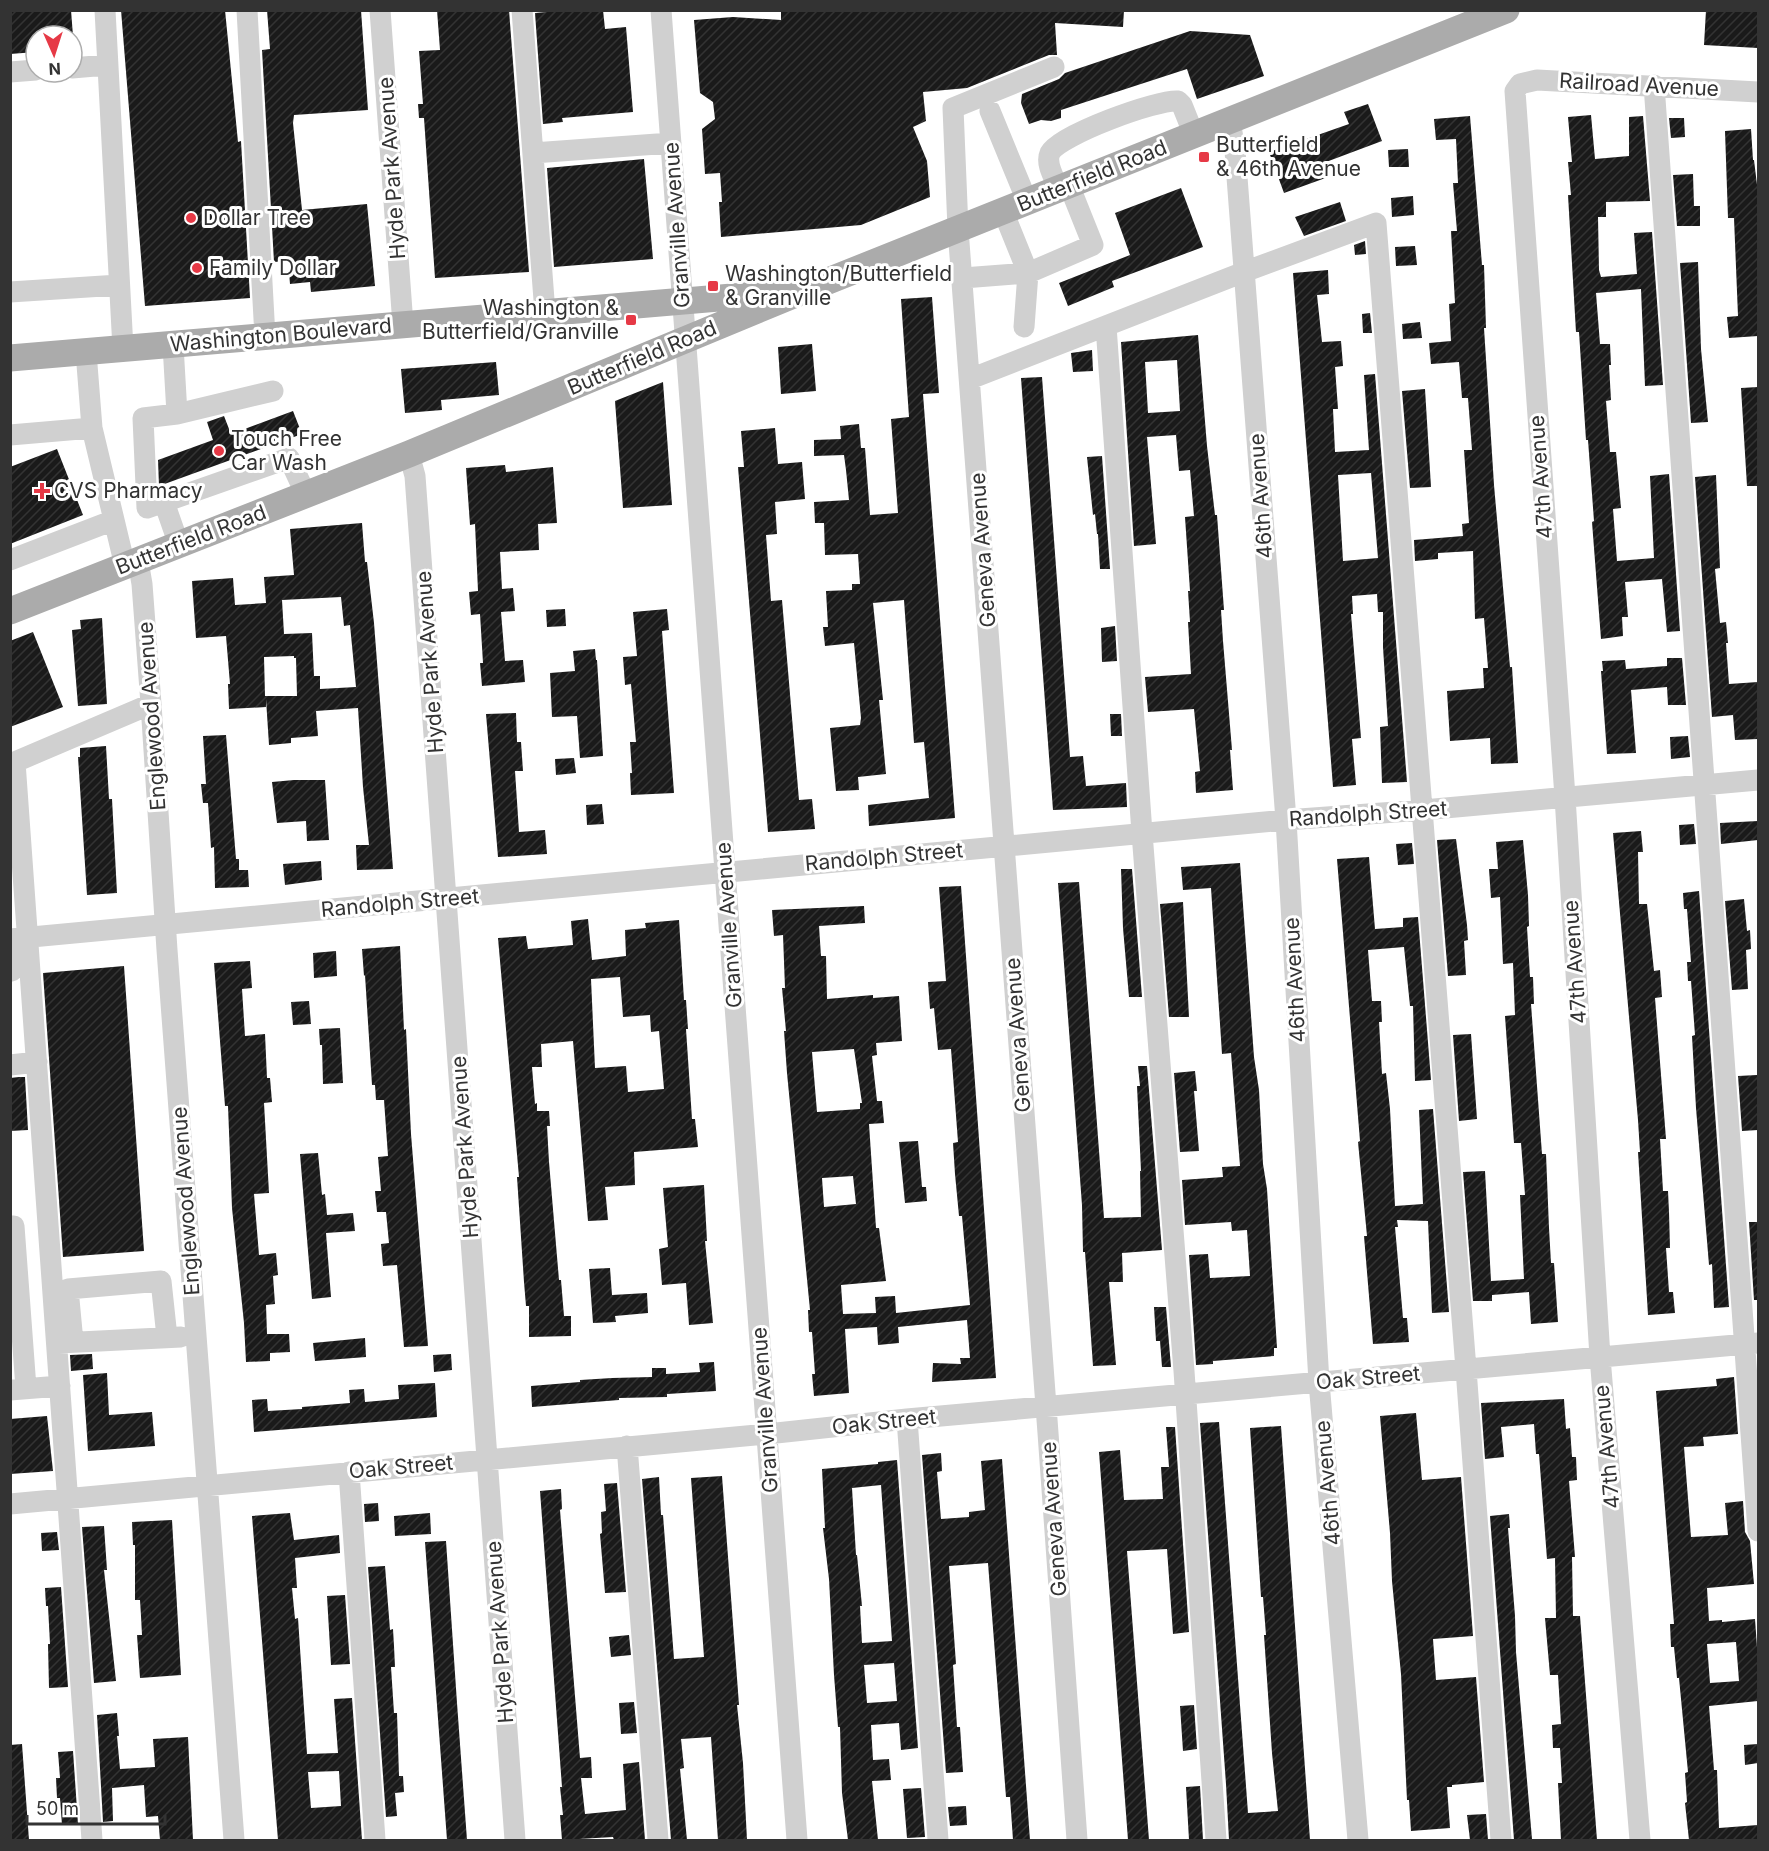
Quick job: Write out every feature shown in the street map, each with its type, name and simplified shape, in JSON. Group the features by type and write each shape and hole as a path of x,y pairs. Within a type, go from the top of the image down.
{"main road":[{"name":"Butterfield Road","path":"10,610 409,454 803,291 1506,10"},
{"name":"Washington Boulevard","path":"10,358 803,291"}],"street":[{"path":"105,10 123,349"},
{"path":"247,10 265,337"},
{"name":"Hyde Park Avenue","path":"380,10 403,325"},
{"path":"522,10 545,313"},
{"name":"Granville Avenue","path":"661,10 797,1840"},
{"path":"84,67 107,65"},
{"name":"Geneva Avenue","path":"1054,68 953,108 958,229 1077,1840"},
{"name":"Railroad Avenue","path":"1520,84 1537,80 1758,92"},
{"name":"47th Avenue","path":"1520,84 1515,91 1515,103 1565,797 1600,1357 1640,1840"},
{"path":"1654,86 1704,785 1752,1343 1758,1531"},
{"path":"963,278 1028,273 1094,246 1049,163 1048,156 1059,142 1114,118 1162,102 1178,102 1182,105 1194,135"},
{"path":"990,111 1015,206 1028,273 1024,327"},
{"name":"46th Avenue","path":"1230,120 1235,151 1286,819 1319,1382 1358,1840"},
{"path":"533,153 671,143"},
{"path":"970,379 1376,223 1501,1840"},
{"path":"10,292 119,285"},
{"path":"1106,326 1216,1840"},
{"path":"173,345 177,414"},
{"name":"Englewood Avenue","path":"86,352 92,428 114,520 142,584 234,1840"},
{"path":"273,391 177,414 143,418 147,508 289,458 306,495"},
{"path":"10,435 92,428"},
{"name":"Hyde Park Avenue","path":"409,454 416,476 515,1840"},
{"path":"164,502 179,545"},
{"path":"10,560 114,520"},
{"path":"10,971 12,971 16,940 15,762 152,704"},
{"name":"Randolph Street","path":"16,940 1286,819 1423,810 1758,780"},
{"path":"16,940 37,1062 65,1343"},
{"path":"10,1065 37,1062"},
{"path":"10,1226 14,1226 18,1389 60,1386"},
{"path":"92,1840 60,1386 68,1288 161,1281 167,1337"},
{"path":"65,1343 196,1336"},
{"name":"Oak Street","path":"10,1504 907,1419 1752,1343"},
{"path":"907,1419 938,1840"},
{"path":"627,1446 658,1840"},
{"path":"349,1472 375,1840"}],"building":[{"path":"10,10 71,10 72,24 24,24 24,53 10,54"},
{"path":"121,10 225,10 238,142 241,141 250,298 145,306"},
{"path":"267,10 361,10 368,110 294,115 293,123 302,210 367,204 375,286 311,292 310,282 290,284 288,261 274,262 262,50 270,49"},
{"path":"437,10 509,10 529,272 435,278 424,118 419,118 418,104 423,104 419,51 440,50"},
{"path":"603,10 605,29 626,27 633,112 562,118 563,122 543,124 535,13"},
{"path":"781,10 1124,10 1123,27 1055,23 1057,55 1049,55 967,88 923,92 926,121 913,127 927,161 930,197 861,225 721,237 720,173 705,174 702,129 715,119 713,102 700,93 694,20 733,17 781,20"},
{"path":"1706,10 1758,10 1758,48 1704,45"},
{"path":"1190,31 1250,35 1264,76 1197,99 1187,69 1061,110 1061,118 1029,124 1021,103 1022,94 1059,79 1065,73"},
{"path":"1368,104 1382,141 1326,162 1331,176 1284,193 1269,152 1349,124 1344,112"},
{"path":"1591,115 1595,159 1629,156 1629,117 1643,116 1650,201 1606,202 1606,217 1598,217 1599,270 1601,277 1637,274 1634,233 1652,232 1663,385 1645,386 1641,289 1596,293 1600,344 1610,344 1611,400 1606,401 1610,452 1616,452 1621,508 1613,509 1617,561 1654,558 1650,476 1669,474 1680,631 1667,632 1662,579 1625,582 1628,617 1622,617 1623,636 1601,639 1588,440 1586,440 1579,332 1576,332 1568,195 1571,195 1568,162 1572,162 1568,117"},
{"path":"1470,116 1482,265 1484,265 1486,328 1484,328 1494,485 1510,667 1512,667 1518,763 1491,764 1490,738 1450,741 1447,691 1484,688 1483,668 1488,668 1484,618 1475,619 1473,551 1438,553 1438,559 1415,561 1414,540 1463,536 1462,524 1469,523 1464,450 1472,450 1468,398 1462,398 1459,362 1431,364 1429,343 1451,341 1449,304 1455,303 1451,231 1457,231 1453,183 1458,183 1456,139 1436,140 1434,119"},
{"path":"1669,118 1684,118 1685,137 1671,138"},
{"path":"1751,129 1758,193 1758,336 1729,338 1727,317 1738,316 1734,218 1728,218 1725,131"},
{"path":"1408,149 1409,167 1389,167 1388,150"},
{"path":"644,159 653,259 554,267 547,168"},
{"path":"1693,174 1694,206 1700,206 1700,226 1677,226 1673,175"},
{"path":"1181,188 1203,247 1112,281 1114,287 1068,306 1059,283 1130,255 1115,213"},
{"path":"1413,196 1414,215 1392,217 1391,198"},
{"path":"1340,202 1346,221 1304,236 1295,217"},
{"path":"1365,241 1366,254 1355,255 1354,245"},
{"path":"1415,246 1417,265 1396,266 1395,247"},
{"path":"1698,262 1701,349 1708,422 1691,423 1680,263"},
{"path":"1328,270 1329,294 1317,295 1322,342 1341,341 1343,366 1335,367 1338,409 1333,409 1335,452 1369,450 1364,375 1375,374 1407,782 1382,783 1380,727 1388,726 1383,612 1378,612 1377,594 1352,596 1353,614 1351,614 1361,738 1352,739 1356,785 1333,787 1293,273","holes":["1371,473 1378,558 1343,561 1338,475"]},
{"path":"932,297 939,393 923,394 955,818 869,826 868,805 929,798 924,742 914,743 904,600 873,603 883,700 879,700 886,774 858,777 859,790 836,791 830,728 860,725 861,718 854,643 825,646 823,627 828,627 826,591 852,590 852,584 860,584 858,554 825,555 824,523 815,523 814,502 849,500 844,455 814,456 814,440 841,439 840,426 859,424 861,448 865,448 870,515 898,513 891,419 909,417 901,299"},
{"path":"1370,313 1372,333 1363,333 1362,314"},
{"path":"1420,322 1422,338 1403,339 1402,324"},
{"path":"1198,335 1207,446 1215,515 1217,515 1233,790 1196,793 1195,772 1200,771 1194,709 1148,712 1145,677 1191,674 1188,622 1190,622 1188,591 1190,591 1185,517 1194,516 1190,470 1179,471 1176,435 1147,437 1156,544 1134,546 1121,342","holes":["1177,360 1180,411 1148,413 1145,362"]},
{"path":"812,344 816,391 781,394 778,347"},
{"path":"1092,350 1093,371 1073,372 1071,353"},
{"path":"496,362 499,395 441,400 442,410 405,413 401,369"},
{"path":"1042,377 1070,757 1083,756 1086,786 1126,783 1127,807 1053,810 1021,378"},
{"path":"663,382 672,505 623,508 615,401"},
{"path":"1758,387 1758,486 1747,486 1741,388"},
{"path":"1425,389 1431,487 1410,488 1402,391"},
{"name":"Touch Free Car Wash","path":"293,411 302,434 159,486 158,460 213,440 207,422 224,416 231,434"},
{"path":"775,428 778,464 802,462 805,499 775,502 777,534 766,535 771,601 782,600 799,800 812,799 815,829 768,832 738,467 744,467 741,431"},
{"name":"CVS Pharmacy","path":"57,449 83,515 10,544 10,467"},
{"path":"1102,456 1110,569 1100,569 1098,534 1095,514 1093,515 1087,457"},
{"path":"505,465 506,472 553,467 557,523 538,524 539,550 500,552 502,589 513,588 515,611 501,612 505,661 523,660 525,682 482,686 480,614 471,615 469,592 478,591 475,524 470,525 466,468"},
{"path":"1716,475 1720,568 1715,569 1720,623 1726,622 1729,684 1758,682 1758,739 1735,740 1733,715 1712,717 1695,477"},
{"path":"362,523 374,623 393,869 357,870 356,845 369,845 358,708 316,711 318,736 291,738 291,743 269,745 266,699 266,707 229,709 228,684 230,684 226,636 196,638 192,581 233,578 235,605 266,603 264,577 294,575 290,529","holes":["341,597 344,626 350,625 356,687 320,689 320,676 314,676 312,633 284,634 282,600","294,656 296,658 297,696 265,696 264,657"]},
{"path":"565,609 566,626 547,627 546,610"},
{"path":"667,609 669,630 662,631 674,793 631,795 630,742 636,742 631,684 625,685 623,657 637,656 633,612"},
{"path":"102,618 107,704 78,706 72,630 81,629 80,620"},
{"path":"1115,626 1117,661 1102,662 1101,628"},
{"path":"33,632 63,707 10,727 10,641"},
{"path":"595,649 603,756 580,758 577,716 552,717 550,673 575,671 573,651"},
{"path":"1667,658 1682,658 1686,705 1668,705 1667,687 1631,690 1636,753 1607,754 1602,661 1625,660 1626,669 1667,666"},
{"path":"516,713 517,742 521,742 523,771 515,771 519,832 545,830 547,854 498,857 486,714"},
{"path":"1110,714 1121,714 1122,736 1111,736"},
{"path":"226,735 236,859 239,859 239,870 248,870 249,887 215,888 214,847 211,848 208,803 203,803 201,784 206,784 203,736"},
{"path":"1688,736 1690,757 1671,759 1670,737"},
{"path":"106,746 109,799 112,799 117,893 87,895 78,757 80,757 80,748"},
{"path":"574,758 576,773 556,775 555,759"},
{"path":"325,780 329,840 307,841 306,821 277,823 272,782"},
{"path":"602,804 604,824 587,825 586,805"},
{"path":"1758,821 1758,840 1721,844 1720,823"},
{"path":"1694,824 1696,844 1680,845 1679,825"},
{"path":"1641,831 1643,852 1638,852 1639,904 1647,904 1654,971 1660,970 1662,997 1655,998 1666,1139 1660,1139 1663,1191 1668,1191 1670,1248 1666,1248 1669,1292 1673,1292 1675,1313 1648,1315 1638,1120 1613,833"},
{"path":"1456,839 1467,925 1468,940 1464,941 1466,975 1448,976 1437,840"},
{"path":"1523,840 1528,895 1530,977 1533,977 1534,1004 1531,1004 1542,1154 1546,1154 1551,1263 1554,1263 1558,1322 1531,1324 1529,1292 1492,1295 1492,1301 1473,1301 1463,1172 1485,1171 1491,1281 1524,1279 1520,1195 1525,1195 1521,1143 1514,1143 1505,1016 1515,1015 1513,963 1503,964 1500,897 1491,898 1489,869 1498,869 1496,842"},
{"path":"1412,843 1414,864 1398,865 1396,844"},
{"path":"1369,857 1375,929 1403,927 1403,918 1418,917 1431,1080 1415,1081 1413,1006 1410,1006 1404,947 1368,950 1372,1001 1381,1001 1382,1022 1379,1022 1382,1074 1386,1073 1390,1109 1395,1206 1423,1204 1419,1110 1433,1109 1449,1312 1432,1313 1428,1221 1397,1220 1398,1227 1395,1227 1403,1318 1407,1318 1409,1342 1373,1344 1364,1236 1367,1236 1358,1142 1360,1141 1337,859"},
{"path":"321,861 322,880 285,885 283,864"},
{"path":"1240,863 1254,1057 1267,1189 1277,1348 1274,1348 1274,1356 1213,1361 1213,1364 1196,1365 1189,1255 1208,1254 1210,1278 1250,1276 1247,1230 1232,1231 1231,1222 1185,1225 1182,1180 1223,1177 1222,1167 1240,1166 1231,1053 1222,1054 1211,888 1183,890 1181,867"},
{"path":"1121,869 1132,869 1142,997 1129,997"},
{"path":"1079,882 1104,1218 1141,1217 1137,1086 1140,1086 1138,1066 1147,1066 1162,1250 1122,1253 1123,1282 1109,1282 1116,1365 1093,1366 1085,1252 1083,1252 1082,1205 1058,883"},
{"path":"961,886 996,1378 932,1382 933,1363 961,1364 960,1358 970,1358 967,1320 898,1327 899,1343 878,1345 877,1327 845,1329 849,1393 814,1396 812,1332 809,1332 808,1310 810,1310 784,1031 786,1031 782,988 785,988 783,935 774,936 772,910 864,906 865,923 819,926 821,956 826,956 827,999 873,995 873,998 899,996 902,1041 876,1043 877,1055 872,1056 877,1101 882,1101 884,1123 869,1124 876,1228 879,1228 886,1281 841,1285 843,1314 876,1313 875,1297 895,1296 896,1313 970,1305 962,1216 959,1216 955,1174 953,1143 958,1142 951,1049 938,1050 934,1008 930,1009 928,982 946,981 939,887","holes":["854,1049 862,1103 860,1103 860,1109 817,1112 812,1052","853,1176 856,1204 824,1207 822,1178"]},
{"path":"1699,891 1729,1307 1714,1308 1712,1264 1709,1265 1696,1108 1692,1036 1695,1035 1691,981 1688,981 1687,962 1691,962 1687,909 1684,909 1683,893"},
{"path":"1744,899 1751,949 1746,950 1748,989 1732,990 1725,901"},
{"path":"1183,902 1189,1017 1169,1017 1160,904"},
{"path":"588,919 592,960 626,956 625,930 646,928 645,923 679,920 688,1029 686,1029 692,1119 695,1119 698,1147 634,1152 635,1185 605,1187 608,1220 588,1221 573,1041 541,1044 542,1067 532,1067 535,1104 537,1103 537,1111 549,1111 550,1126 547,1126 549,1162 559,1280 561,1280 564,1316 571,1316 571,1336 529,1337 529,1306 526,1306 517,1177 519,1177 498,938 526,936 528,949 573,945 571,921","holes":["620,977 623,1017 650,1015 651,1032 659,1031 664,1089 628,1092 626,1066 595,1068 591,979"]},
{"path":"400,946 411,1134 428,1346 404,1347 397,1265 383,1266 381,1244 389,1243 386,1212 377,1212 375,1191 381,1191 378,1157 388,1156 384,1100 376,1100 375,1085 372,1085 362,949"},
{"path":"336,951 337,976 314,978 313,953"},
{"path":"250,961 252,988 242,989 245,1036 265,1034 267,1078 270,1078 272,1102 264,1103 269,1193 254,1194 259,1255 276,1253 278,1275 273,1276 275,1304 266,1305 267,1334 289,1334 290,1352 270,1353 270,1361 246,1362 232,1208 228,1106 225,1106 214,963"},
{"path":"124,966 144,1251 63,1257 43,973"},
{"path":"309,1001 311,1024 293,1025 291,1002"},
{"path":"340,1028 343,1083 323,1084 322,1045 320,1045 319,1029"},
{"path":"1471,1034 1477,1119 1459,1121 1453,1035"},
{"path":"1195,1071 1197,1091 1194,1091 1199,1151 1180,1152 1174,1073"},
{"path":"1757,1075 1758,1130 1742,1131 1738,1076"},
{"path":"25,1077 28,1130 10,1131 10,1078"},
{"path":"918,1141 922,1187 926,1187 927,1201 905,1203 899,1142"},
{"path":"318,1153 322,1195 325,1194 327,1215 353,1213 355,1231 326,1233 331,1297 312,1299 300,1154"},
{"path":"704,1185 707,1241 705,1241 713,1323 689,1325 686,1283 662,1285 659,1249 668,1247 663,1188"},
{"path":"1749,1222 1758,1222 1758,1300 1754,1300"},
{"path":"610,1268 612,1295 647,1293 648,1313 615,1316 616,1322 593,1323 589,1269"},
{"path":"1154,1307 1166,1307 1171,1367 1162,1367 1160,1341 1156,1341"},
{"path":"365,1338 366,1357 315,1361 313,1343"},
{"path":"92,1354 93,1369 71,1371 70,1355"},
{"path":"451,1354 452,1370 434,1372 433,1355"},
{"path":"714,1362 716,1391 532,1407 531,1386 580,1382 580,1380 652,1377 652,1368 666,1368 666,1374 700,1372 699,1363"},
{"path":"107,1373 109,1415 152,1412 155,1446 88,1451 83,1375"},
{"path":"1734,1377 1738,1434 1703,1437 1704,1446 1684,1447 1691,1537 1728,1535 1725,1503 1743,1501 1745,1532 1750,1541 1754,1584 1707,1588 1709,1621 1755,1619 1758,1701 1709,1706 1714,1770 1717,1770 1719,1828 1758,1825 1758,1840 1689,1840 1685,1803 1687,1802 1685,1773 1688,1772 1679,1678 1677,1678 1674,1647 1671,1647 1670,1624 1674,1624 1656,1391 1717,1386 1716,1379","holes":["1736,1642 1739,1681 1710,1683 1707,1644"]},
{"path":"435,1383 437,1417 254,1432 252,1400 267,1399 268,1411 302,1409 302,1407 350,1403 349,1390 364,1389 365,1402 399,1399 398,1385"},
{"path":"1564,1399 1566,1429 1570,1428 1572,1457 1576,1457 1577,1480 1569,1481 1575,1557 1572,1557 1573,1616 1580,1616 1597,1840 1561,1840 1558,1783 1562,1783 1560,1748 1553,1748 1552,1725 1561,1724 1558,1675 1550,1675 1545,1618 1556,1618 1555,1558 1547,1559 1539,1454 1536,1454 1534,1424 1501,1427 1504,1457 1485,1459 1481,1403"},
{"path":"1416,1413 1422,1480 1461,1477 1473,1636 1433,1639 1436,1680 1476,1677 1484,1782 1447,1787 1450,1828 1411,1831 1380,1416"},
{"path":"47,1416 53,1471 10,1474 10,1419"},
{"path":"1219,1422 1248,1813 1278,1811 1250,1428 1281,1426 1310,1840 1229,1840 1200,1423"},
{"path":"1166,1427 1175,1427 1189,1632 1173,1634 1167,1549 1127,1551 1149,1840 1128,1840 1099,1452 1120,1450 1124,1500 1163,1499 1161,1467 1169,1467"},
{"path":"941,1453 942,1471 937,1472 941,1519 969,1517 969,1512 985,1510 981,1461 1002,1459 1030,1840 1013,1840 1010,1797 1006,1797 988,1563 949,1566 956,1664 953,1665 957,1727 960,1727 963,1772 946,1773 922,1455"},
{"path":"897,1460 918,1748 901,1750 899,1723 871,1725 873,1760 889,1759 891,1780 872,1781 878,1840 848,1840 842,1793 840,1727 838,1727 829,1579 823,1528 825,1528 822,1469 878,1464 878,1462","holes":["881,1485 892,1641 862,1643 860,1606 862,1606 852,1488","894,1663 897,1701 867,1703 864,1665"]},
{"path":"722,1476 747,1840 718,1840 711,1737 681,1739 684,1768 680,1769 687,1840 671,1840 642,1479 659,1477 674,1659 704,1657 691,1478"},
{"path":"617,1483 626,1592 605,1593 600,1534 602,1533 601,1512 606,1511 604,1484"},
{"path":"561,1489 562,1509 560,1510 580,1758 591,1757 592,1778 581,1778 585,1814 626,1810 623,1764 639,1762 645,1840 614,1840 613,1837 562,1840 560,1815 563,1815 560,1787 562,1787 540,1491"},
{"path":"378,1503 379,1521 365,1522 364,1504"},
{"path":"290,1513 294,1540 339,1535 340,1553 295,1558 297,1588 292,1588 295,1619 298,1618 307,1754 338,1753 334,1699 352,1698 362,1840 278,1840 252,1516","holes":["339,1771 341,1806 311,1808 308,1772"]},
{"path":"430,1513 431,1534 395,1536 394,1516"},
{"path":"1509,1514 1516,1652 1532,1839 1514,1840 1490,1516"},
{"path":"172,1520 181,1675 140,1678 137,1635 142,1635 140,1600 135,1600 135,1545 133,1545 132,1522"},
{"path":"104,1526 107,1570 104,1570 116,1681 94,1683 82,1527"},
{"path":"57,1532 59,1550 42,1551 41,1533"},
{"path":"446,1541 467,1840 447,1840 425,1542"},
{"path":"385,1566 390,1630 393,1629 395,1667 391,1667 394,1713 397,1713 399,1776 403,1776 404,1792 395,1793 397,1816 386,1817 368,1567"},
{"path":"61,1587 68,1687 49,1688 48,1644 50,1644 45,1588"},
{"path":"345,1595 350,1664 331,1665 327,1596"},
{"path":"629,1635 631,1655 611,1657 609,1637"},
{"path":"634,1702 637,1733 621,1734 619,1703"},
{"path":"1194,1705 1197,1749 1183,1751 1180,1706"},
{"path":"117,1713 120,1769 155,1767 153,1739 188,1737 193,1840 160,1840 158,1816 146,1817 144,1785 112,1788 113,1821 103,1822 97,1715"},
{"path":"22,1744 29,1840 10,1840 10,1745"},
{"path":"1758,1744 1758,1763 1745,1765 1744,1745"},
{"path":"73,1751 78,1824 62,1825 60,1798 57,1798 56,1778 60,1778 58,1752"},
{"path":"1200,1786 1203,1840 1189,1840 1186,1787"},
{"path":"921,1788 925,1837 907,1838 903,1789"},
{"path":"966,1806 967,1825 950,1826 948,1807"},
{"path":"1486,1814 1488,1840 1470,1840 1467,1815"}],"place":[{"name":"Butterfield & 46th Avenue","path":"1204,157"},
{"name":"Dollar Tree","path":"191,218"},
{"name":"Family Dollar","path":"197,268"},
{"name":"Washington/Butterfield & Granville","path":"713,286"},
{"name":"Washington & Butterfield/Granville","path":"631,320"},
{"name":"Touch Free Car Wash","path":"219,451"},
{"name":"CVS Pharmacy","path":"42,491"}]}
